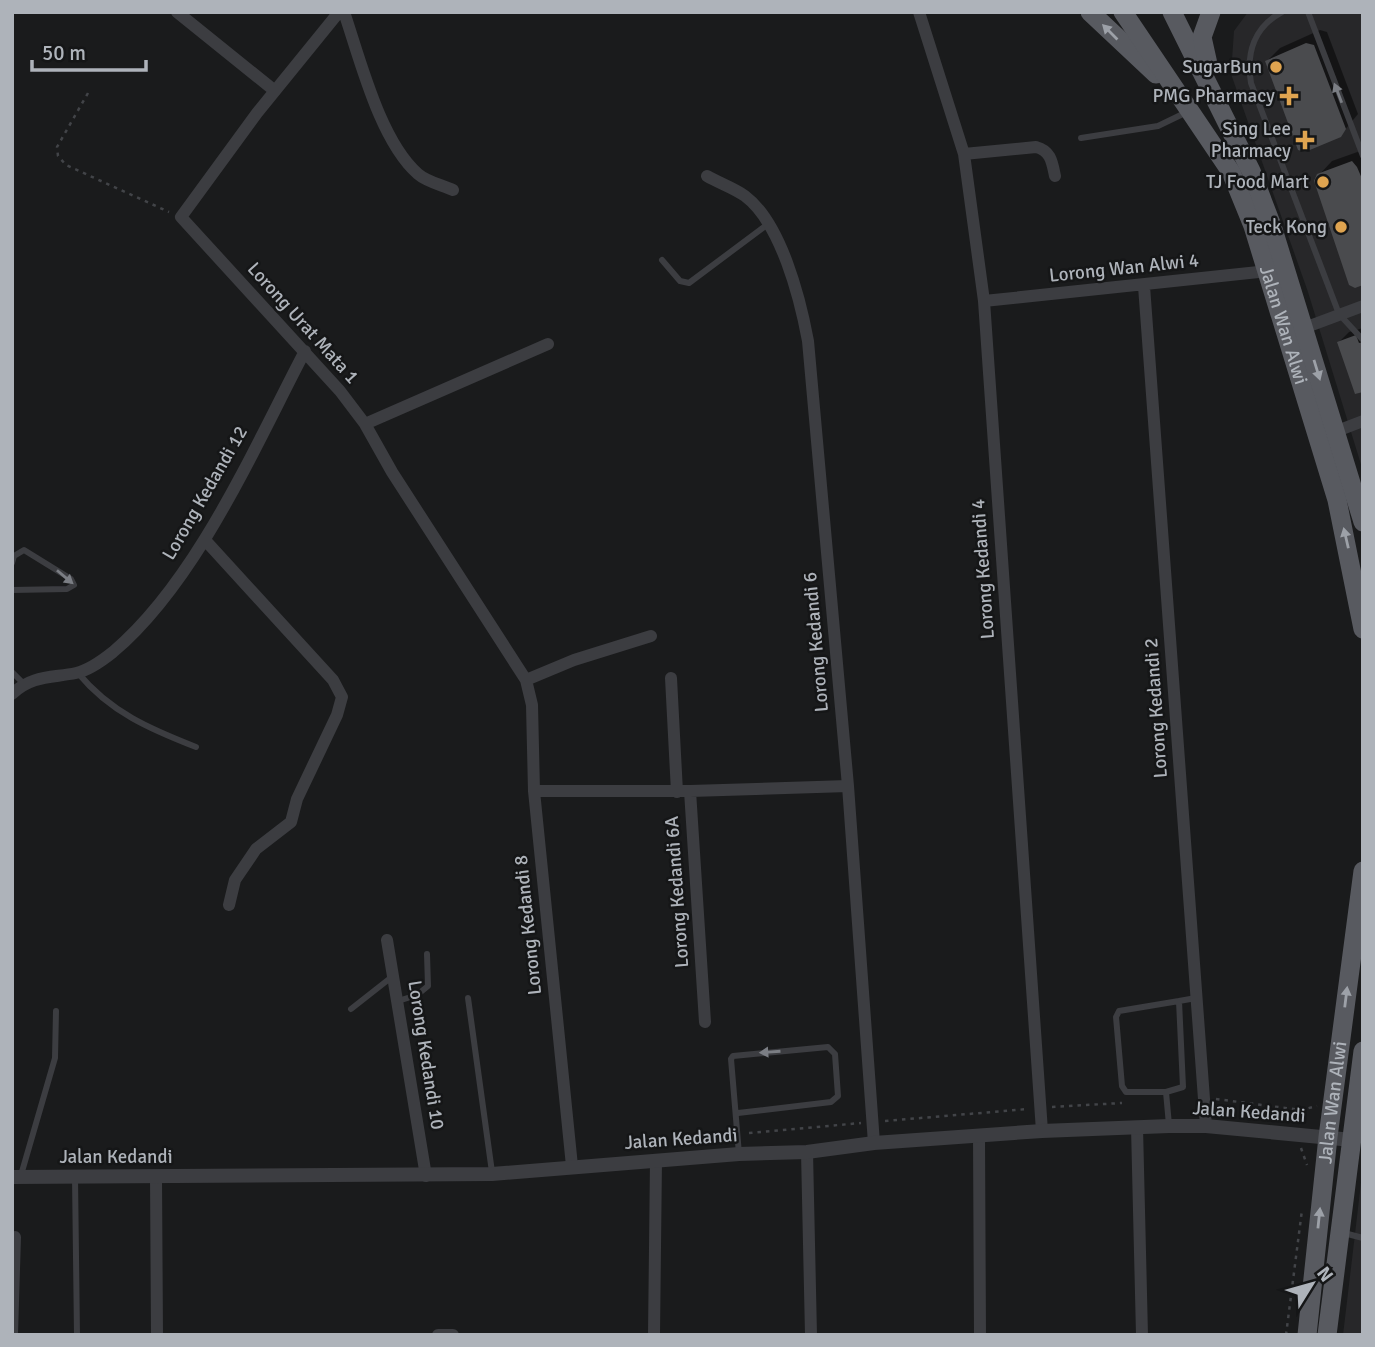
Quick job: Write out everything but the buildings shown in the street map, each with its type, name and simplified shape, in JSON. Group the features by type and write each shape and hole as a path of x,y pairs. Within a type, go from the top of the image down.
{"main road":[{"path":"1090,12 1137,59 1168,83"},
{"name":"Jalan Wan Alwi","path":"1123,12 1168,83 1231,172 1268,271 1337,500 1363,629"},
{"name":"Jalan Wan Alwi","path":"1172,12 1251,171 1272,226 1363,522"},
{"path":"1211,12 1205,23 1202,48 1226,120"},
{"name":"Jalan Wan Alwi","path":"1307,1335 1328,1137 1363,871"},
{"name":"Jalan Wan Alwi","path":"1326,1335 1363,1051"}],"street":[{"path":"177,12 275,91"},
{"path":"181,217 275,91 342,12 371,90 398,148 420,176 453,190"},
{"name":"Lorong Kedandi 4","path":"919,12 964,154 984,301 1042,1130"},
{"path":"964,154 1045,149 1051,156 1055,176"},
{"name":"Lorong Kedandi 6","path":"707,176 744,195 769,223 793,284 808,341 848,786 874,1143"},
{"name":"Lorong Urat Mata 1","path":"181,217 305,351 365,424 392,472 526,680"},
{"name":"Lorong Wan Alwi 4","path":"984,301 1268,271"},
{"name":"Lorong Kedandi 2","path":"1144,286 1206,1126"},
{"path":"1304,328 1363,306"},
{"path":"365,424 548,344"},
{"name":"Lorong Kedandi 12","path":"23,683 45,676 78,673 115,650 170,590 205,540 305,351"},
{"path":"1337,431 1363,421"},
{"path":"205,540 333,680 342,697 337,715 297,799 291,822 256,849 235,880 229,905"},
{"path":"526,680 573,660 652,636"},
{"path":"534,791 684,792 671,678"},
{"name":"Lorong Kedandi 8","path":"526,680 532,705 534,791 572,1166"},
{"path":"12,694 23,683"},
{"name":"Lorong Kedandi 6A","path":"705,1022 684,792 848,786"},
{"name":"Lorong Kedandi 10","path":"387,940 426,1175"},
{"name":"Jalan Kedandi","path":"16,1177 492,1174 739,1154 807,1152 874,1143 979,1137 1042,1130 1169,1126 1206,1126 1352,1140"},
{"path":"1137,1127 1142,1335"},
{"path":"979,1137 980,1335"},
{"path":"807,1152 811,1335"},
{"path":"654,1335 656,1160"},
{"path":"156,1177 157,1335"},
{"path":"12,1334 15,1237"},
{"path":"438,1335 453,1335"}],"lane":[{"path":"1282,12 1266,23 1253,41 1248,67 1251,83 1339,314 1363,340"},
{"path":"1308,12 1363,156"},
{"path":"1081,138 1158,126 1188,112"},
{"path":"663,260 680,281 689,283 769,223"},
{"path":"12,562 14,556 24,550 71,579 74,585 67,589 12,590"},
{"path":"12,672 23,683"},
{"path":"78,673 93,691 130,719 196,747"},
{"path":"398,1001 417,995 428,986 427,954"},
{"path":"351,1009 394,976"},
{"path":"468,998 492,1174"},
{"path":"1179,1001 1185,1082 1178,1090 1126,1092 1122,1086 1116,1017 1126,1008 1196,998"},
{"path":"16,1177 55,1058 56,1012"},
{"path":"738,1113 836,1100 835,1054 828,1047 733,1056 731,1059 738,1113 739,1154"},
{"path":"1166,1092 1169,1126"},
{"path":"75,1177 77,1335"},
{"path":"1339,1233 1363,1238"}],"path":[{"path":"88,93 57,147 58,156 66,165 181,217"},
{"path":"1301,1110 1301,1150 1307,1166"},
{"path":"1286,1335 1302,1205"}],"shaded area":[{"path":"1248,12 1363,12 1363,471 1308,292 1231,74 1234,31"},
{"path":"1363,1165 1363,1335 1343,1335 1355,1234"}],"place":[{"name":"SugarBun","path":"1276,67"},
{"name":"PMG Pharmacy","path":"1289,96"},
{"name":"Sing Lee Pharmacy","path":"1305,140"},
{"name":"TJ Food Mart","path":"1323,182"},
{"name":"Teck Kong","path":"1341,227"}]}
